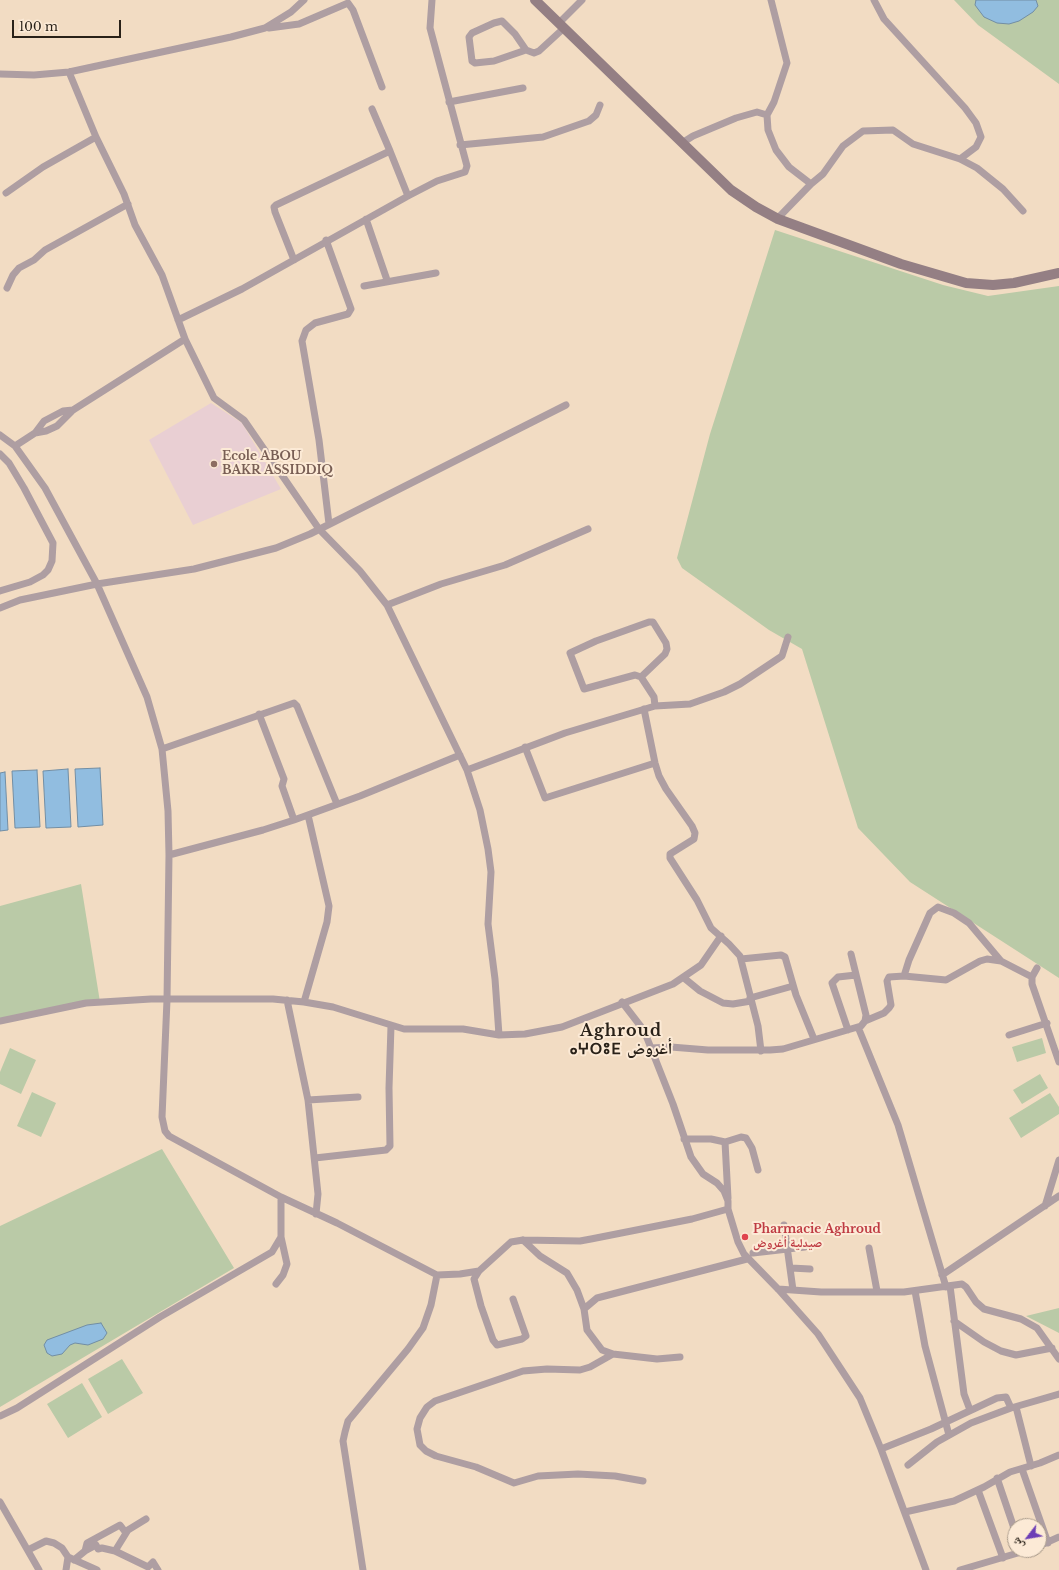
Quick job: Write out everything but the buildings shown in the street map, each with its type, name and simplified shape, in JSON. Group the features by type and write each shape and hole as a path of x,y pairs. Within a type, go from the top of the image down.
{"street":[{"path":"265,28 291,12 304,0"},
{"path":"178,320 242,289 326,240 437,181 465,172 467,166 460,145 430,28 432,0"},
{"path":"535,0 731,190 777,219 901,264 966,283 993,285 1014,283 1059,273"},
{"path":"526,50 494,60 475,63 472,61 469,39 472,33 494,22 502,21 515,34 526,50 534,53 539,51 582,0"},
{"path":"771,0 787,63 768,115 768,130 776,150 789,167 811,184"},
{"path":"874,0 884,20 965,108 976,123 981,137 976,147 960,159"},
{"path":"0,74 34,75 69,72 200,44 265,28 299,24 348,3 353,10 382,87"},
{"path":"69,72 96,137 128,204 135,225 164,281 185,339 214,398 244,420 319,528 360,571 387,605 467,770 480,810 491,872 488,924 497,992 499,1035"},
{"path":"449,102 523,88"},
{"path":"460,145 543,137 589,120 596,115 600,105"},
{"path":"372,109 408,196"},
{"path":"682,143 693,136 736,118 757,112 768,115"},
{"path":"777,219 811,184 823,174 843,146 863,130 893,130 913,144 960,159 977,168 1004,189 1022,211"},
{"path":"6,193 39,170 96,137"},
{"path":"294,260 283,236 274,207 390,151"},
{"path":"7,288 12,275 20,268 34,260 45,250 128,204"},
{"path":"366,219 387,280"},
{"path":"326,240 351,309 348,314 315,323 306,330 302,341 319,440 329,524"},
{"path":"364,286 387,280 436,273"},
{"path":"15,446 35,433 44,421 62,411 73,410 185,339"},
{"path":"0,608 20,600 97,584 201,567 276,548 329,524 566,405"},
{"path":"0,435 15,446 45,488 97,584 147,697 162,750 168,811 169,855 167,1000 162,1118 165,1131 169,1136 281,1197 437,1275 479,1271"},
{"path":"0,454 9,463 53,542 52,561 48,570 30,582 0,591"},
{"path":"387,605 441,584 505,565 588,529"},
{"path":"641,677 665,654 667,649 666,643 653,622 649,622 596,641 570,653 584,689 635,676 641,677 654,697 655,706"},
{"path":"467,770 565,733 655,706 690,704 735,687 782,656 788,638"},
{"path":"162,750 291,703 297,706 337,804"},
{"path":"644,709 655,763 666,789 692,826 696,836 694,839 670,854 670,858 697,900 711,928 735,950 741,959 758,1026 761,1051"},
{"path":"259,714 284,780 282,786 294,820"},
{"path":"525,747 545,798 655,763"},
{"path":"169,855 263,830 294,820 360,796 460,755"},
{"path":"304,1002 327,922 329,906 308,815"},
{"path":"904,976 909,960 930,913 938,907 954,913 969,923 1002,961"},
{"path":"0,1021 86,1003 151,999 287,1000 304,1002 362,1015 391,1026 404,1029 463,1028 499,1035 543,1032 562,1027 622,1002 673,984 684,978 701,965 721,936"},
{"path":"851,954 866,1015 865,1022"},
{"path":"741,959 781,955 785,957 793,986 814,1039"},
{"path":"652,1048 671,1047 708,1050 761,1051 783,1049 848,1030 858,1027 884,1013 889,1008 887,978 889,977 904,976 946,980 980,961 987,959 1002,961 1032,977"},
{"path":"1037,968 1032,977 1032,984 1047,1023 1059,1062"},
{"path":"848,1030 832,983 838,977 856,975"},
{"path":"684,978 700,991 723,1003 733,1004 793,986"},
{"path":"287,1000 308,1100 318,1194 316,1214"},
{"path":"622,1002 642,1028 652,1048 674,1104 684,1140 691,1157 699,1170 720,1186 728,1201"},
{"path":"1009,1035 1047,1023"},
{"path":"315,1158 386,1150 390,1146 389,1088 391,1026"},
{"path":"858,1027 874,1068 888,1096 901,1132 942,1276 948,1286 964,1394 970,1410"},
{"path":"308,1100 358,1097"},
{"path":"684,1140 711,1139 725,1142 741,1137 746,1138 752,1148 758,1170"},
{"path":"725,1142 728,1174 728,1209 738,1242 747,1259 778,1289 818,1334 843,1370 864,1407 926,1570"},
{"path":"1046,1206 1059,1160"},
{"path":"942,1276 1059,1196"},
{"path":"276,1284 284,1275 287,1264 281,1237 281,1197"},
{"path":"513,1298 526,1336 522,1339 497,1345 493,1340 474,1284 475,1276 511,1242 523,1240 580,1241 692,1219 728,1209"},
{"path":"784,1225 793,1290"},
{"path":"0,1416 17,1408 160,1317 272,1252 281,1237"},
{"path":"523,1240 540,1256 567,1273 577,1290 584,1309 588,1330 602,1350 613,1354 657,1359 680,1357"},
{"path":"753,1253 805,1247"},
{"path":"869,1248 877,1291"},
{"path":"584,1309 597,1298 747,1259"},
{"path":"791,1268 810,1269"},
{"path":"363,1570 343,1441 345,1432 348,1421 408,1349 423,1328 431,1305 437,1275"},
{"path":"778,1289 821,1292 915,1291 964,1285 980,1307 1021,1319 1037,1328 1059,1359"},
{"path":"915,1291 925,1346 949,1434"},
{"path":"954,1321 984,1342 1001,1351 1016,1355 1052,1348"},
{"path":"613,1354 590,1367 580,1370 547,1369 523,1371 435,1401 427,1407 420,1418 417,1429 417,1437 420,1445 436,1456 476,1467 514,1483 538,1476 578,1474 615,1476 643,1481"},
{"path":"908,1465 949,1434 984,1418 1059,1395"},
{"path":"881,1449 1003,1397 1008,1399 1013,1408 1031,1466"},
{"path":"905,1512 954,1501 978,1490 1010,1472 1031,1466 1059,1455"},
{"path":"1022,1469 1048,1543 1059,1537"},
{"path":"997,1478 1011,1518"},
{"path":"978,1490 1003,1558"},
{"path":"0,1502 40,1570"},
{"path":"115,1551 128,1530 146,1519"},
{"path":"86,1551 87,1543 120,1525 126,1533"},
{"path":"113,1529 121,1540"},
{"path":"28,1550 46,1541 54,1542 62,1548 71,1559 97,1570"},
{"path":"66,1570 71,1559 96,1545 98,1549 102,1548 115,1551 148,1567 153,1562 158,1570"},
{"path":"960,1570 1007,1557"}],"shaded area":[{"name":"Ecole ABOU BAKR ASSIDDIQ","path":"211,403 242,423 281,489 193,525 149,440"}],"green space":[{"path":"954,0 1059,0 1059,84 978,25"},
{"path":"775,230 943,285 988,296 1059,286 1059,978 910,882 858,828 802,649 769,630 682,568 677,558 710,434"},
{"path":"81,884 100,1002 0,1022 0,906"},
{"path":"1042,1038 1046,1053 1017,1062 1012,1047"},
{"path":"10,1048 36,1060 21,1094 0,1084 0,1072"},
{"path":"1040,1074 1048,1088 1022,1104 1013,1090"},
{"path":"32,1092 56,1103 41,1137 17,1126"},
{"path":"1050,1093 1059,1107 1059,1114 1021,1138 1009,1118"},
{"path":"162,1149 234,1268 0,1407 0,1226"},
{"path":"1059,1308 1059,1333 1026,1316"},
{"path":"122,1359 143,1393 108,1414 88,1379"},
{"path":"82,1383 102,1417 68,1438 47,1404"}],"water":[{"path":"976,0 1036,0 1038,6 1033,12 1019,21 1009,24 997,23 984,17 975,5"},
{"path":"100,768 103,825 78,827 75,769"},
{"path":"68,769 71,827 46,828 43,771"},
{"path":"37,770 40,827 15,828 12,771"},
{"path":"5,772 8,830 0,831 0,773"},
{"path":"101,1323 107,1333 103,1339 88,1345 75,1343 70,1345 62,1354 52,1356 47,1353 44,1345 47,1340 87,1325"}],"place":[{"name":"Ecole ABOU BAKR ASSIDDIQ","path":"214,464"},
{"name":"Pharmacie Aghroud صيدلية أغروض","path":"745,1237"}],"district":[{"name":"Aghroud ⴰⵖⵔⵓⴹ أغروض","path":"621,1040"}]}
